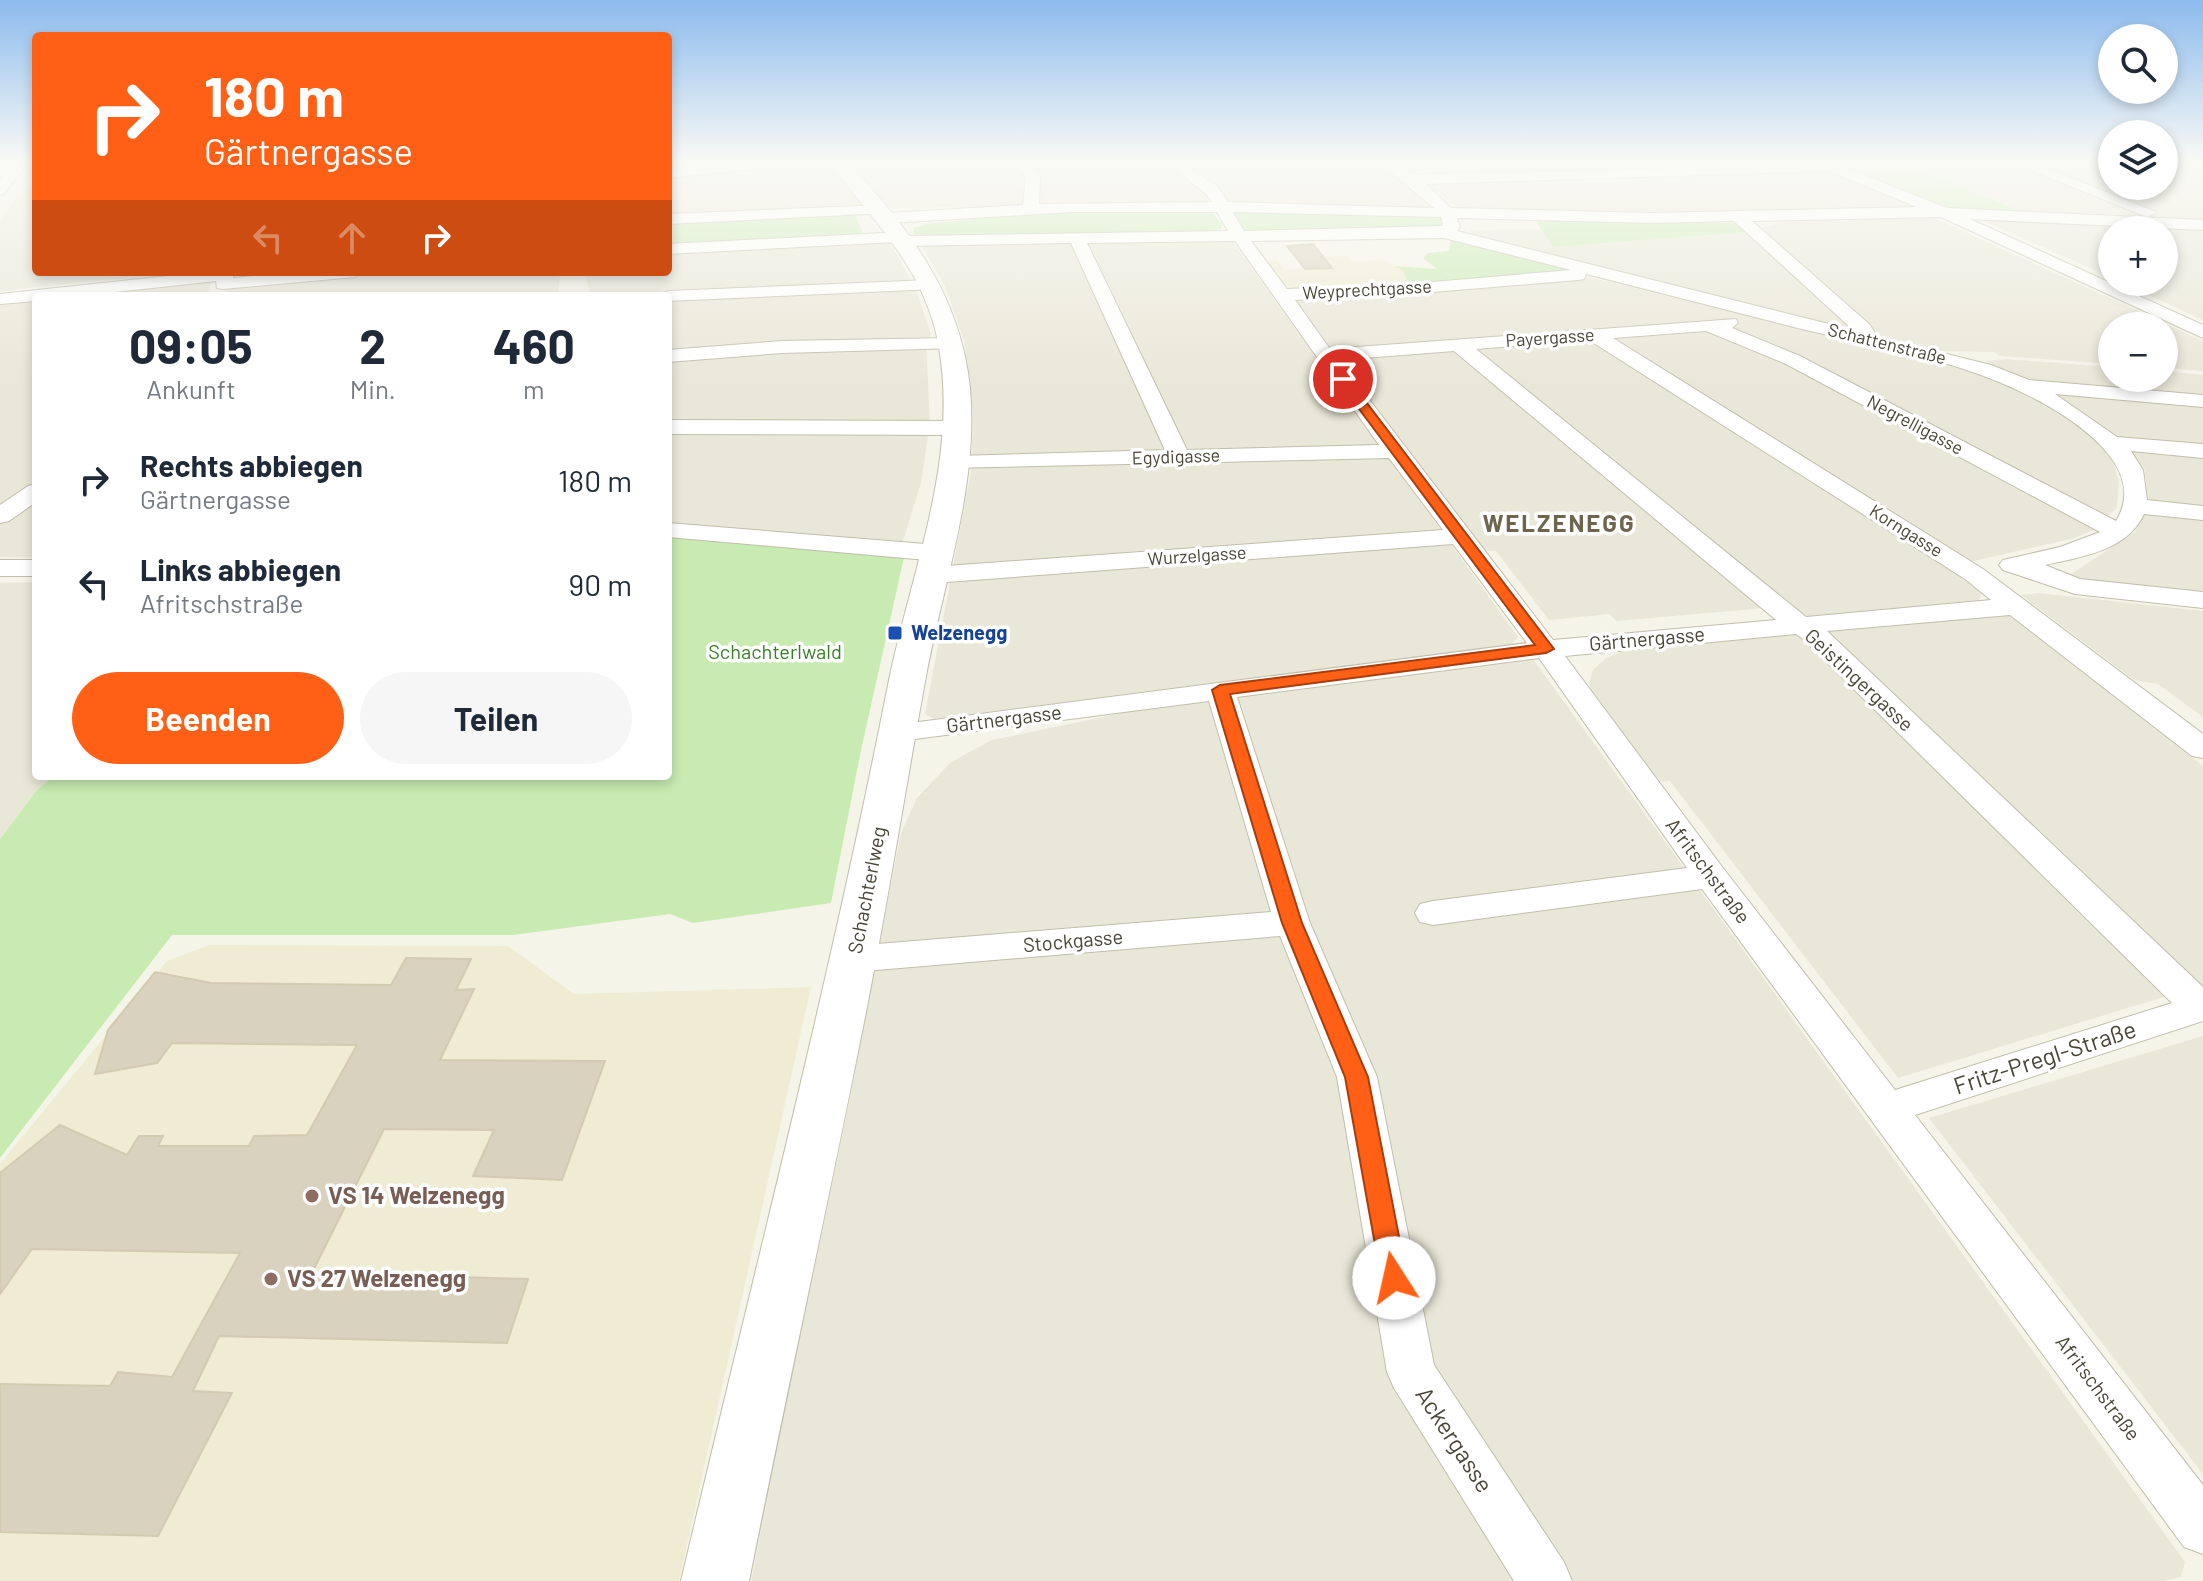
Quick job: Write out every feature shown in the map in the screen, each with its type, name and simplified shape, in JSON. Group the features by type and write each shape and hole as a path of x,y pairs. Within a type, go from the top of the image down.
{"street":[{"path":"672,249 779,238"},
{"name":"Schachterlweg","path":"715,1581 853,959 899,732 906,682 935,564 955,463 958,428 951,344 930,285 902,238"},
{"path":"1076,238 1179,457"},
{"name":"Afritschstraße","path":"1242,238 1711,876 2203,1528"},
{"name":"Schattenstraße","path":"1488,238 1596,272 1984,369 2024,386 2114,443 2130,465 2136,506"},
{"path":"1762,238 1862,328 1871,340"},
{"path":"1998,238 2203,332"},
{"name":"Weyprechtgasse","path":"1282,295 1489,283 1596,272"},
{"path":"91,292 302,276"},
{"path":"672,296 930,285"},
{"path":"0,299 32,297"},
{"name":"Payergasse","path":"1326,355 1709,325 1773,315"},
{"name":"Negrelligasse","path":"1709,325 1793,360 2118,532"},
{"name":"Korngasse","path":"1595,335 1974,574 2203,749"},
{"path":"672,356 782,347 951,344"},
{"name":"Geistingergasse","path":"1459,345 1798,624 1813,633 2202,1007"},
{"path":"2024,386 2203,401"},
{"path":"672,427 958,428"},
{"path":"2114,443 2203,451"},
{"name":"Egydigasse","path":"955,463 1396,451"},
{"path":"0,516 32,494"},
{"path":"1974,574 2076,549 2118,532 2128,523 2136,506 2203,513"},
{"name":"Wurzelgasse","path":"672,531 935,564 1460,536"},
{"path":"2018,564 2075,586 2203,600"},
{"path":"0,568 32,568"},
{"name":"Gärtnergasse","path":"899,732 1546,649 2015,606"},
{"name":"Ackergasse","path":"1220,690 1292,923 1357,1077 1411,1372 1545,1581"},
{"path":"1433,913 1711,876"},
{"name":"Stockgasse","path":"853,959 1292,923"},
{"name":"Fritz-Pregl-Straße","path":"1888,1108 2202,1007"}],"shaded area":[{"path":"0,238 32,238 32,276 146,276 0,291"},
{"path":"1230,238 1518,637 1512,644 934,719 925,714 971,472 973,413 964,340 945,286 921,245"},
{"path":"1477,238 1546,238 1553,247 1673,238 1978,238 2098,293 2098,296 2105,296 2140,312 2098,312 2098,363 2001,356 1994,352 1939,351"},
{"path":"2022,238 2098,238 2098,272"},
{"path":"2178,238 2203,238 2203,320 2151,296 2178,296"},
{"path":"889,240 916,290 931,334 926,341 930,423 921,483 902,544 672,525 672,292 589,292 586,276 672,276 672,251"},
{"path":"1347,256 1353,262 1382,260 1404,271 1408,286 1291,292 1264,263 1277,260 1285,270 1331,268 1323,257"},
{"path":"335,276 560,276 558,292 227,292 231,286"},
{"path":"1589,277 1989,374 2074,423 2101,444 2113,463 2119,481 2117,507 2096,529 2075,538 1947,567 1981,593 1979,600 1810,616 1765,608 1616,621 1610,614 1549,620 1496,551 1483,551 1293,300"},
{"path":"213,281 207,292 89,292"},
{"path":"32,297 32,487 0,508 0,301"},
{"path":"2178,330 2203,341 2203,371 2178,369"},
{"path":"2005,359 2098,366 2098,392 2178,392 2178,372 2203,375 2203,595 2077,582 2068,576 2135,532 2148,499 2145,470 2130,450 2024,381 1985,361"},
{"path":"32,502 32,558 0,557 0,524"},
{"path":"32,582 32,780 49,780 37,790 0,839 0,583"},
{"path":"2038,593 2203,611 2203,717 2158,684 2134,680 2021,595"},
{"path":"2008,614 2203,766 2203,985 1898,1078 1670,781 1658,782 1591,695 1589,682 1593,670 1606,658 1628,649"},
{"path":"1533,659 2185,1562 2181,1577 2162,1581 751,1581 901,833 917,798 951,762 992,740 1123,713"},
{"path":"210,945 508,946 574,994 811,987 679,1581 0,1581 0,1164 167,961"},
{"path":"2203,1036 2203,1474 1929,1118"}],"green space":[{"path":"672,238 829,238 672,246"},
{"path":"1547,238 1673,238 1553,247"},
{"path":"1451,239 1568,268 1569,274 1408,286 1404,271 1394,266 1437,269 1423,258 1428,253 1449,251"},
{"name":"Schachterlwald","path":"672,535 905,553 831,903 693,923 670,914 513,935 172,935 0,1158 0,839 37,790 49,780 672,780"}],"building":[{"path":"1313,244 1332,268 1305,269 1287,246"},
{"path":"406,958 471,959 456,990 474,989 440,1060 605,1061 562,1180 473,1176 494,1130 384,1129 312,1273 528,1279 507,1343 219,1336 193,1391 232,1393 158,1536 0,1532 0,1384 110,1386 118,1372 172,1377 240,1253 32,1249 0,1294 0,1173 60,1125 127,1155 139,1136 163,1136 158,1146 249,1146 254,1136 307,1135 357,1045 172,1043 157,1063 95,1074 108,1030 155,972 211,983 391,985"}],"place":[{"name":"Welzenegg","path":"895,633"},
{"name":"VS 14 Welzenegg","path":"312,1196"},
{"name":"VS 27 Welzenegg","path":"271,1279"}],"district":[{"name":"WELZENEGG","path":"1559,524"}],"route":[{"path":"1343,379 1546,649 1220,690 1292,923 1357,1077 1394,1278"}]}
